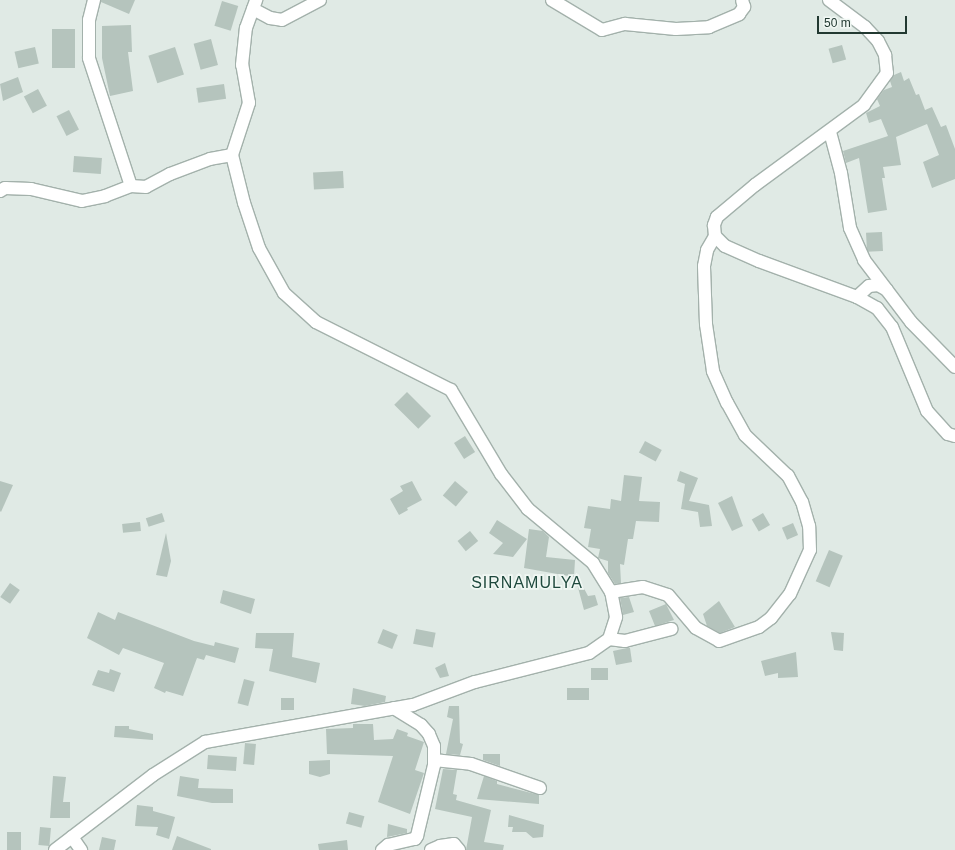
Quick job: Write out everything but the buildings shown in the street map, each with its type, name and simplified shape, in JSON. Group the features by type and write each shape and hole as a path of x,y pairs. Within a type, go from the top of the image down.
{"street":[{"path":"94,0 89,20 89,58 131,186"},
{"path":"55,850 153,775 205,742 394,708 445,695 475,682 589,653 609,639 616,617 611,592 593,563 528,509 501,474 452,390 316,322 284,293 259,248 244,204 232,155 249,103 242,65 246,28 254,5 270,18 282,20 320,0"},
{"path":"552,0 602,30 625,24 676,29 709,27 739,14 744,7 742,0"},
{"path":"611,592 643,587 661,592 678,604 696,628 713,639 724,640 759,627 771,618 790,594 810,550 809,526 802,502 788,476 745,435 727,403 713,371 706,324 704,266 707,250 715,236 714,225 717,217 755,185 830,132 864,105 887,73 885,55 878,41 865,27 829,0"},
{"path":"830,132 841,173 850,228 864,260 911,322 955,368"},
{"path":"0,191 5,188 31,188 82,200 105,196 131,186 146,187 170,174 210,159 232,155"},
{"path":"715,236 725,246 759,261 857,297 878,308 892,327 927,411 948,434 955,436"},
{"path":"857,297 869,286 878,285 888,291"},
{"path":"609,639 625,642 671,629"},
{"path":"382,850 388,845 415,839 417,836 432,783 434,760 434,746 429,734 421,725 394,708"},
{"path":"434,760 471,764 540,788"},
{"path":"72,837 81,850"},
{"path":"431,850 440,846 454,844 459,850"}],"district":[{"name":"SIRNAMULYA","path":"527,583"}]}
